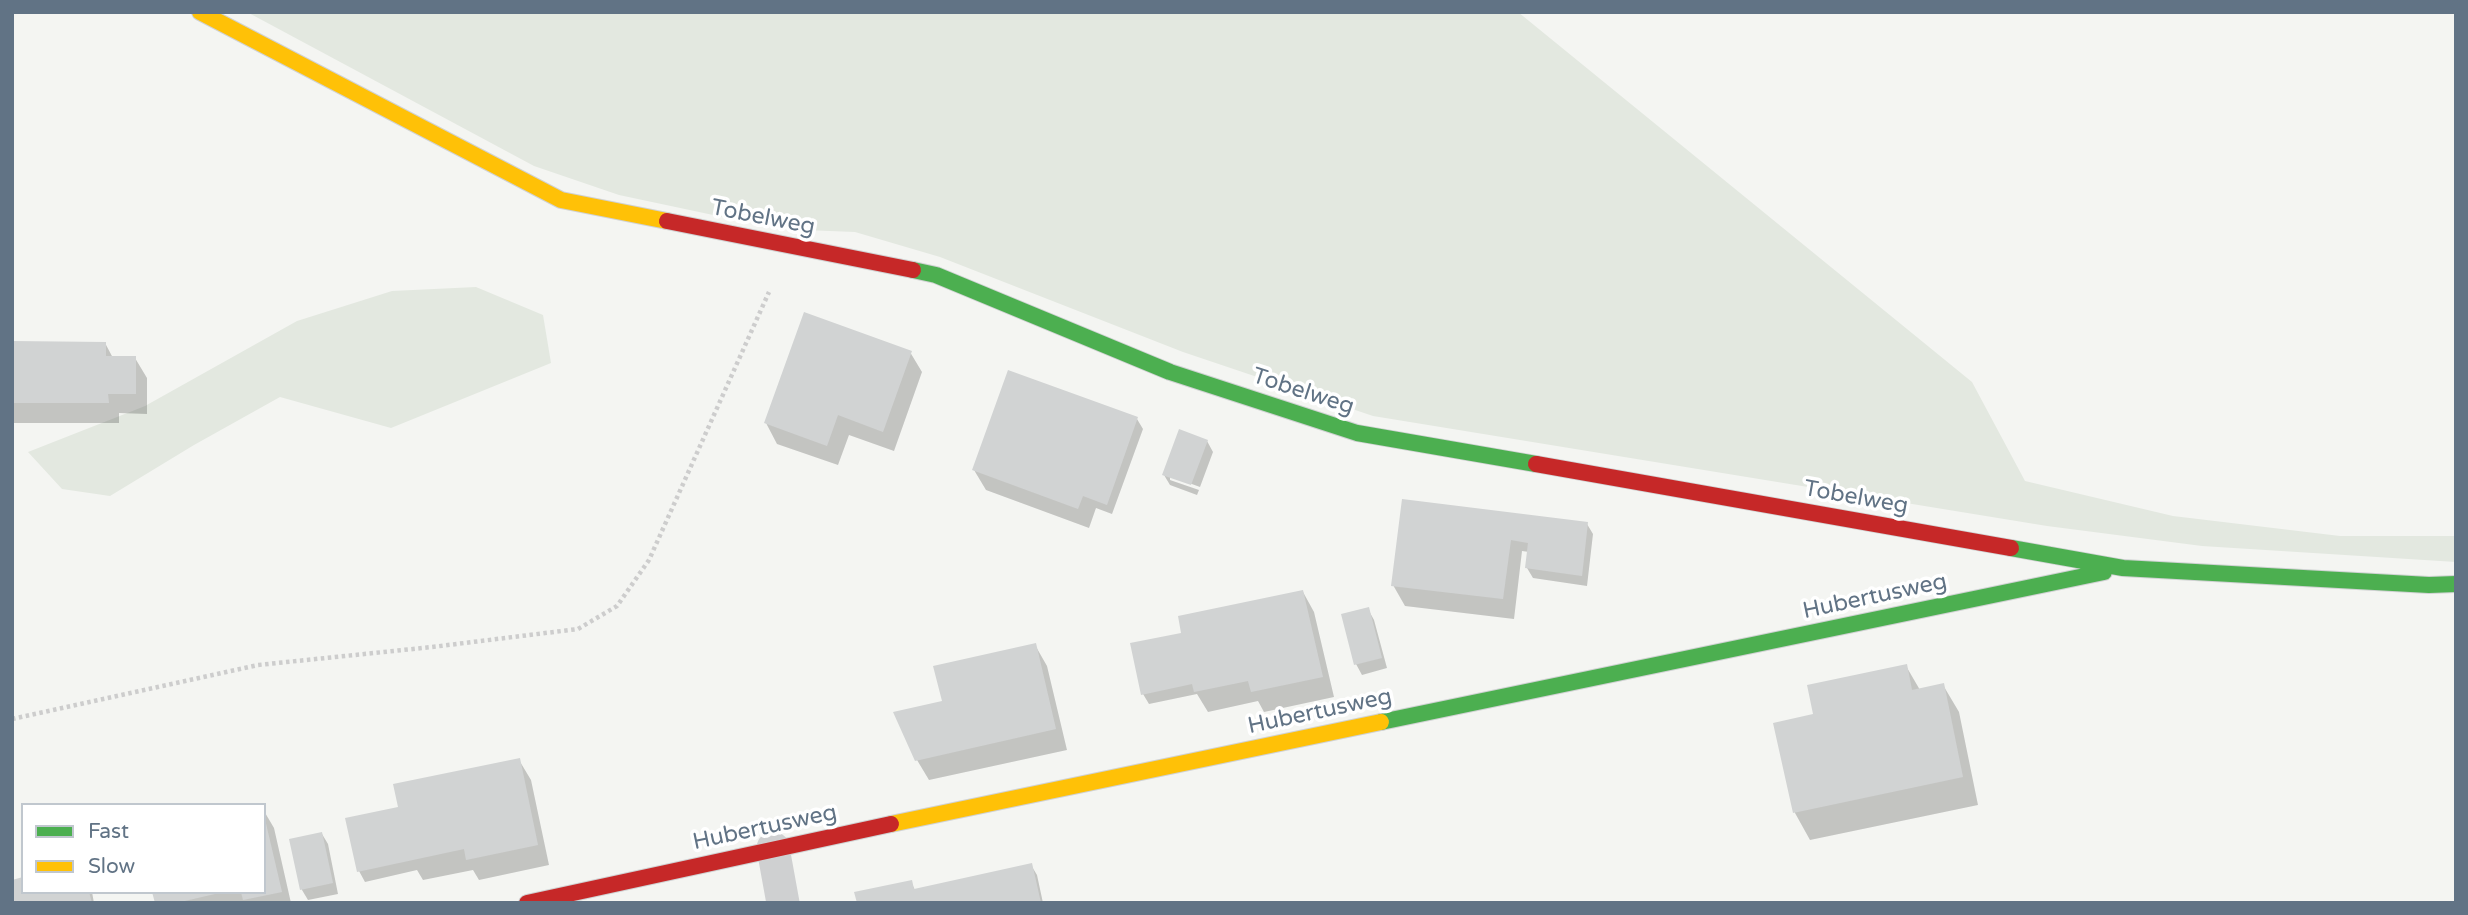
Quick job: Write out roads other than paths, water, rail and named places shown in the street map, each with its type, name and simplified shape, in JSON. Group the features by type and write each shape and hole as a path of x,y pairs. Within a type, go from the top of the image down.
{"street":[{"name":"Tobelweg","path":"200,12 561,200 936,275 1170,372 1357,433 2123,568 2429,585 2456,584"},
{"name":"Hubertusweg","path":"527,903 773,848 2123,568"}],"lane":[{"path":"773,848 783,903"}]}
